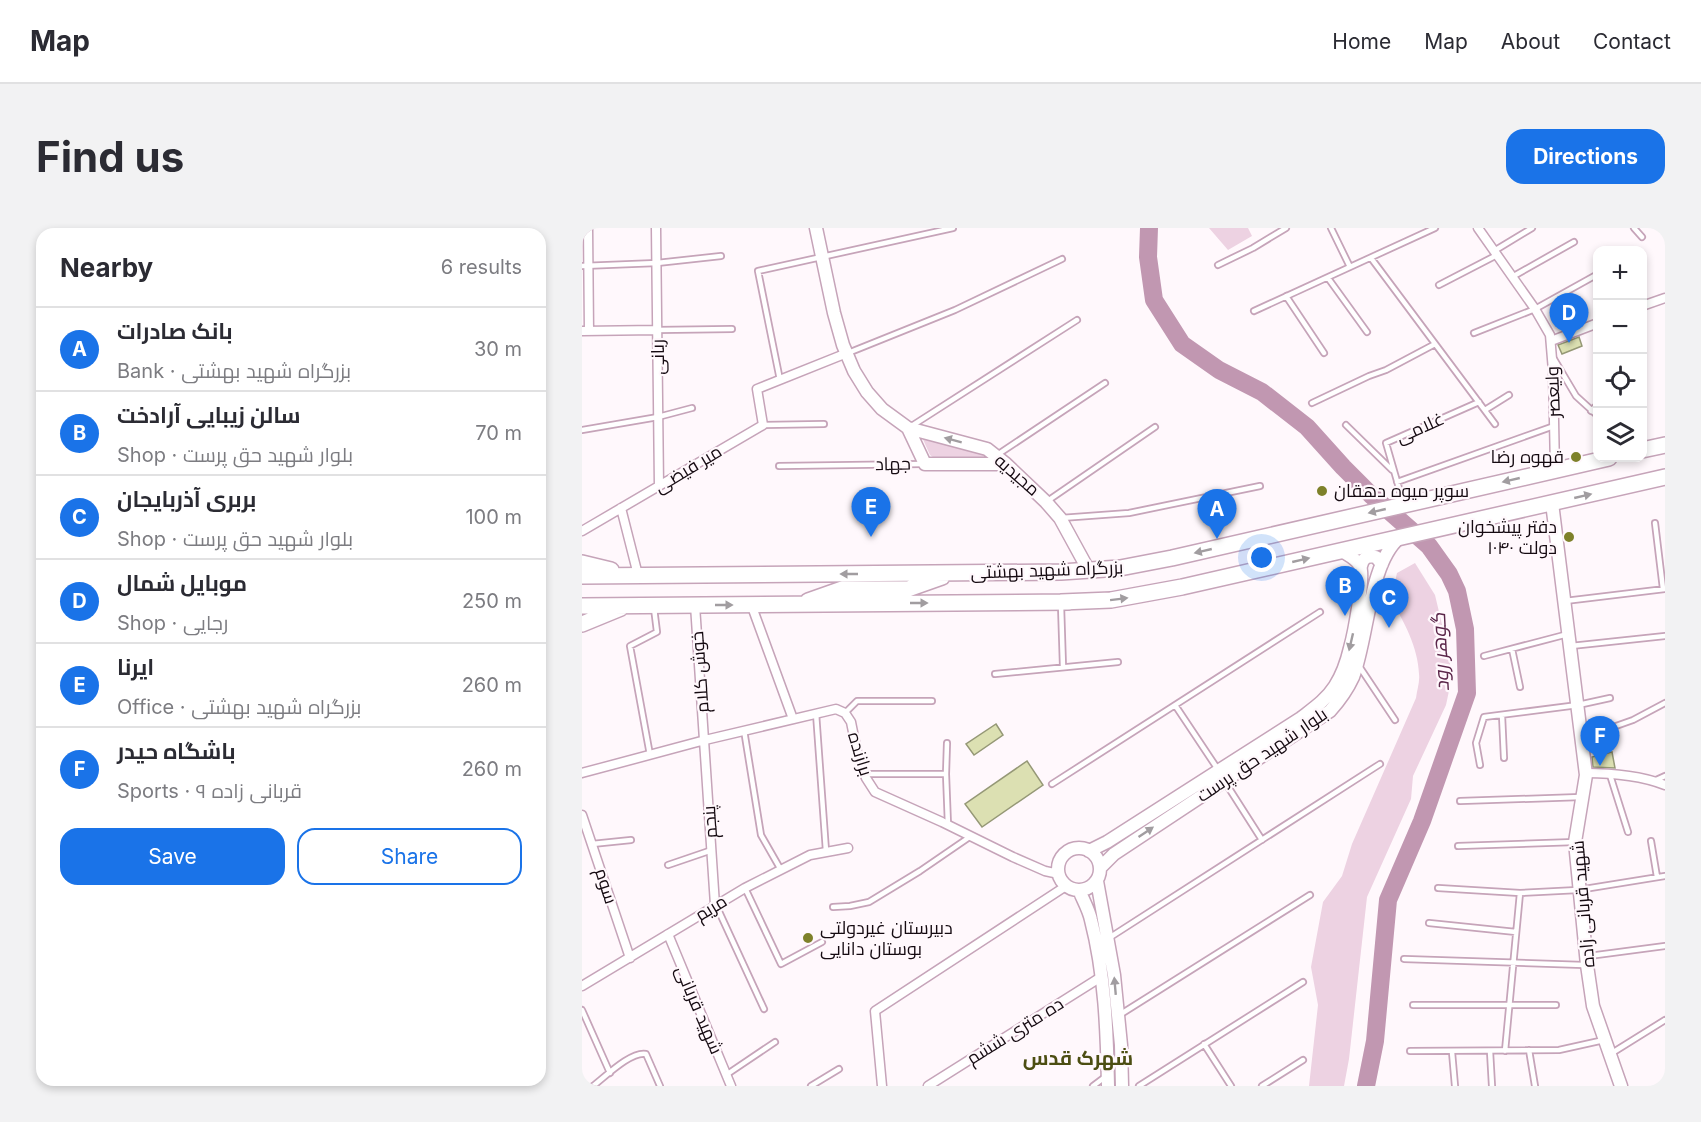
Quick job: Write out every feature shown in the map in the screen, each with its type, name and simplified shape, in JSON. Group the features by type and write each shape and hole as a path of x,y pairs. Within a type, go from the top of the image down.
{"highway":[{"path":"1647,449 1665,444"},
{"name":"بزرگراه شهید بهشتی","path":"582,606 799,604 953,573 1089,571 1146,564 1342,519 1406,501 1593,462"},
{"path":"1639,483 1665,471"},
{"name":"بزرگراه شهید بهشتی","path":"582,576 636,575 1066,602 1111,600 1145,595 1665,477"},
{"path":"582,563 636,575"},
{"path":"582,624 627,605"}],"street":[{"path":"588,228 585,266 585,331 657,330"},
{"name":"ربانی","path":"656,228 659,486"},
{"path":"816,228 834,313 855,372 867,392 882,409 908,428 925,464"},
{"name":"ولیعصر","path":"1478,228 1535,309 1550,335 1555,470"},
{"path":"1647,304 1665,298"},
{"path":"1551,341 1593,325"},
{"path":"763,425 757,389 847,353"},
{"name":"میر فیضی","path":"582,531 763,425"},
{"name":"مجیدیه","path":"908,428 987,449 1006,464 1060,518 1089,571"},
{"name":"جهاد","path":"925,464 1006,464"},
{"name":"شهید قربانی زاده","path":"1552,503 1586,773 1575,842 1586,961 1593,1006 1621,1086"},
{"path":"621,508 636,575"},
{"name":"بلوار شهید حق پرست","path":"1089,851 1330,711 1341,699 1352,678 1384,559 1399,538"},
{"path":"1342,551 1360,566 1365,557 1371,555 1384,559"},
{"name":"بلوار شهید حق پرست","path":"1100,868 1114,854 1324,701 1336,685 1351,647 1359,600 1360,566"},
{"path":"751,604 793,719"},
{"name":"خوش کلام","path":"695,605 705,740"},
{"name":"برازنده","path":"582,773 744,730 836,709 845,713 851,722 858,757 864,774 875,792 1023,862 1059,874"},
{"name":"پنجم","path":"705,740 716,905"},
{"path":"1586,773 1610,773 1665,785"},
{"name":"سوم","path":"582,815 630,958"},
{"name":"مریم","path":"582,986 746,888 810,855 848,848"},
{"path":"1076,849 1089,851 1099,861 1100,868 1097,881 1086,889 1079,890 1066,886 1061,880 1058,867 1064,855 1076,849"},
{"path":"1097,881 1114,975 1121,1044 1122,1086"},
{"path":"882,1086 874,1011 1066,886"},
{"path":"1079,890 1091,918 1100,962 1108,1080"},
{"name":"شهید قربانی","path":"668,934 731,1086"},
{"name":"ده متری ششم","path":"928,1086 1101,977"},
{"path":"1105,1017 1118,1016"}],"lane":[{"path":"780,380 758,271 953,228"},
{"path":"1218,265 1286,228"},
{"path":"1331,228 1350,267"},
{"path":"1254,311 1435,228"},
{"path":"1439,285 1495,253 1532,228"},
{"path":"1634,228 1642,237"},
{"path":"1512,277 1574,242"},
{"path":"585,266 657,263 721,256"},
{"path":"1371,258 1495,424"},
{"path":"847,353 955,310 1062,259"},
{"path":"1474,333 1535,309 1593,277"},
{"path":"1328,278 1367,332"},
{"path":"1286,297 1324,353"},
{"path":"908,428 1077,320"},
{"path":"657,330 732,329"},
{"path":"1312,403 1386,370 1435,344"},
{"path":"1552,356 1576,396 1591,411 1594,408"},
{"path":"995,456 1105,383"},
{"path":"1485,410 1509,395"},
{"name":"غلامی","path":"1406,501 1397,482 1386,443 1479,402"},
{"path":"582,430 658,417 692,408"},
{"path":"763,425 824,424"},
{"path":"1346,425 1394,472"},
{"path":"1397,482 1554,426"},
{"path":"1046,502 1155,427"},
{"name":"جهاد","path":"779,466 925,464"},
{"path":"1060,518 1129,513 1260,486"},
{"path":"1565,601 1664,589 1655,523"},
{"path":"1063,667 1066,602"},
{"path":"650,755 630,646 657,632 654,605"},
{"path":"1052,784 1320,612"},
{"path":"1484,656 1570,640 1665,636"},
{"path":"1512,649 1520,687"},
{"path":"995,674 1118,662"},
{"path":"1357,664 1395,720"},
{"path":"1480,765 1476,743 1484,717 1578,705 1610,698"},
{"path":"845,713 857,701 932,701"},
{"path":"1582,738 1633,720 1665,703"},
{"path":"1174,705 1262,840"},
{"path":"816,713 826,852"},
{"path":"1502,715 1504,758"},
{"path":"744,730 761,835 781,870"},
{"path":"947,742 948,825"},
{"path":"1107,939 1380,765"},
{"path":"1610,773 1628,832"},
{"path":"864,774 946,774"},
{"path":"1654,781 1665,776"},
{"path":"1460,801 1583,797"},
{"path":"833,907 869,902 971,836"},
{"path":"592,844 631,840"},
{"path":"1651,841 1657,878"},
{"path":"1458,846 1575,842"},
{"path":"668,866 712,850"},
{"path":"1438,888 1520,893 1578,890 1665,876"},
{"path":"746,888 781,964 822,942"},
{"path":"1505,1051 1520,893"},
{"path":"1118,1016 1310,895"},
{"path":"716,905 764,1009"},
{"path":"1429,924 1516,932"},
{"path":"1404,959 1514,963 1586,961 1665,946"},
{"path":"1139,1086 1303,982"},
{"path":"1413,1005 1556,1005"},
{"path":"582,1010 610,1073"},
{"path":"1610,1054 1665,1020"},
{"path":"1410,1051 1559,1050 1604,1041"},
{"path":"726,1075 775,1042"},
{"path":"1204,1044 1231,1086"},
{"path":"1529,1050 1535,1086"},
{"path":"1490,1051 1492,1086"},
{"path":"1452,1052 1455,1086"},
{"path":"593,1086 630,1058 641,1053 646,1054 660,1086"},
{"path":"1262,1086 1303,1060"},
{"path":"811,1086 839,1069"},
{"path":"1093,1086 1108,1080"}],"shaded area":[{"path":"1209,228 1248,228 1252,236 1228,250"},
{"path":"921,435 987,454 986,459 937,460 930,455"},
{"path":"1415,563 1435,595 1450,658 1450,686 1446,705 1413,776 1411,799 1367,897 1344,1086 1309,1086 1318,1005 1311,967 1323,902 1342,876 1352,844 1416,698 1419,677 1416,654 1391,599 1397,573"}],"building":[{"path":"1579,337 1582,346 1562,354 1558,345"},
{"path":"996,724 1003,735 974,755 966,744"},
{"path":"1612,752 1615,768 1593,767 1592,757"},
{"path":"1027,761 1043,785 982,827 965,804"}],"waterway":[{"name":"گوهر رود","path":"1149,228 1148,257 1154,300 1182,344 1219,370 1262,392 1307,427 1371,495 1429,546 1449,574 1457,591 1465,629 1467,693 1422,821 1388,900 1375,1041 1366,1086"}],"place":[{"name":"موبایل شمال","path":"1569,343"},
{"name":"قهوه رضا","path":"1576,457"},
{"name":"سوپر میوه دهقان","path":"1322,491"},
{"name":"ایرنا","path":"871,537"},
{"name":"دفتر پیشخوان دولت ۱۰۴۰","path":"1569,537"},
{"name":"بانک صادرات","path":"1217,539"},
{"name":"سالن زیبایی آرادخت","path":"1345,616"},
{"name":"بربری آذربایجان","path":"1389,628"},
{"name":"باشگاه حیدر","path":"1600,766"},
{"name":"دبیرستان غیردولتی بوستان دانایی","path":"808,938"}],"district":[{"name":"شهرک قدس","path":"1078,1058"}]}
